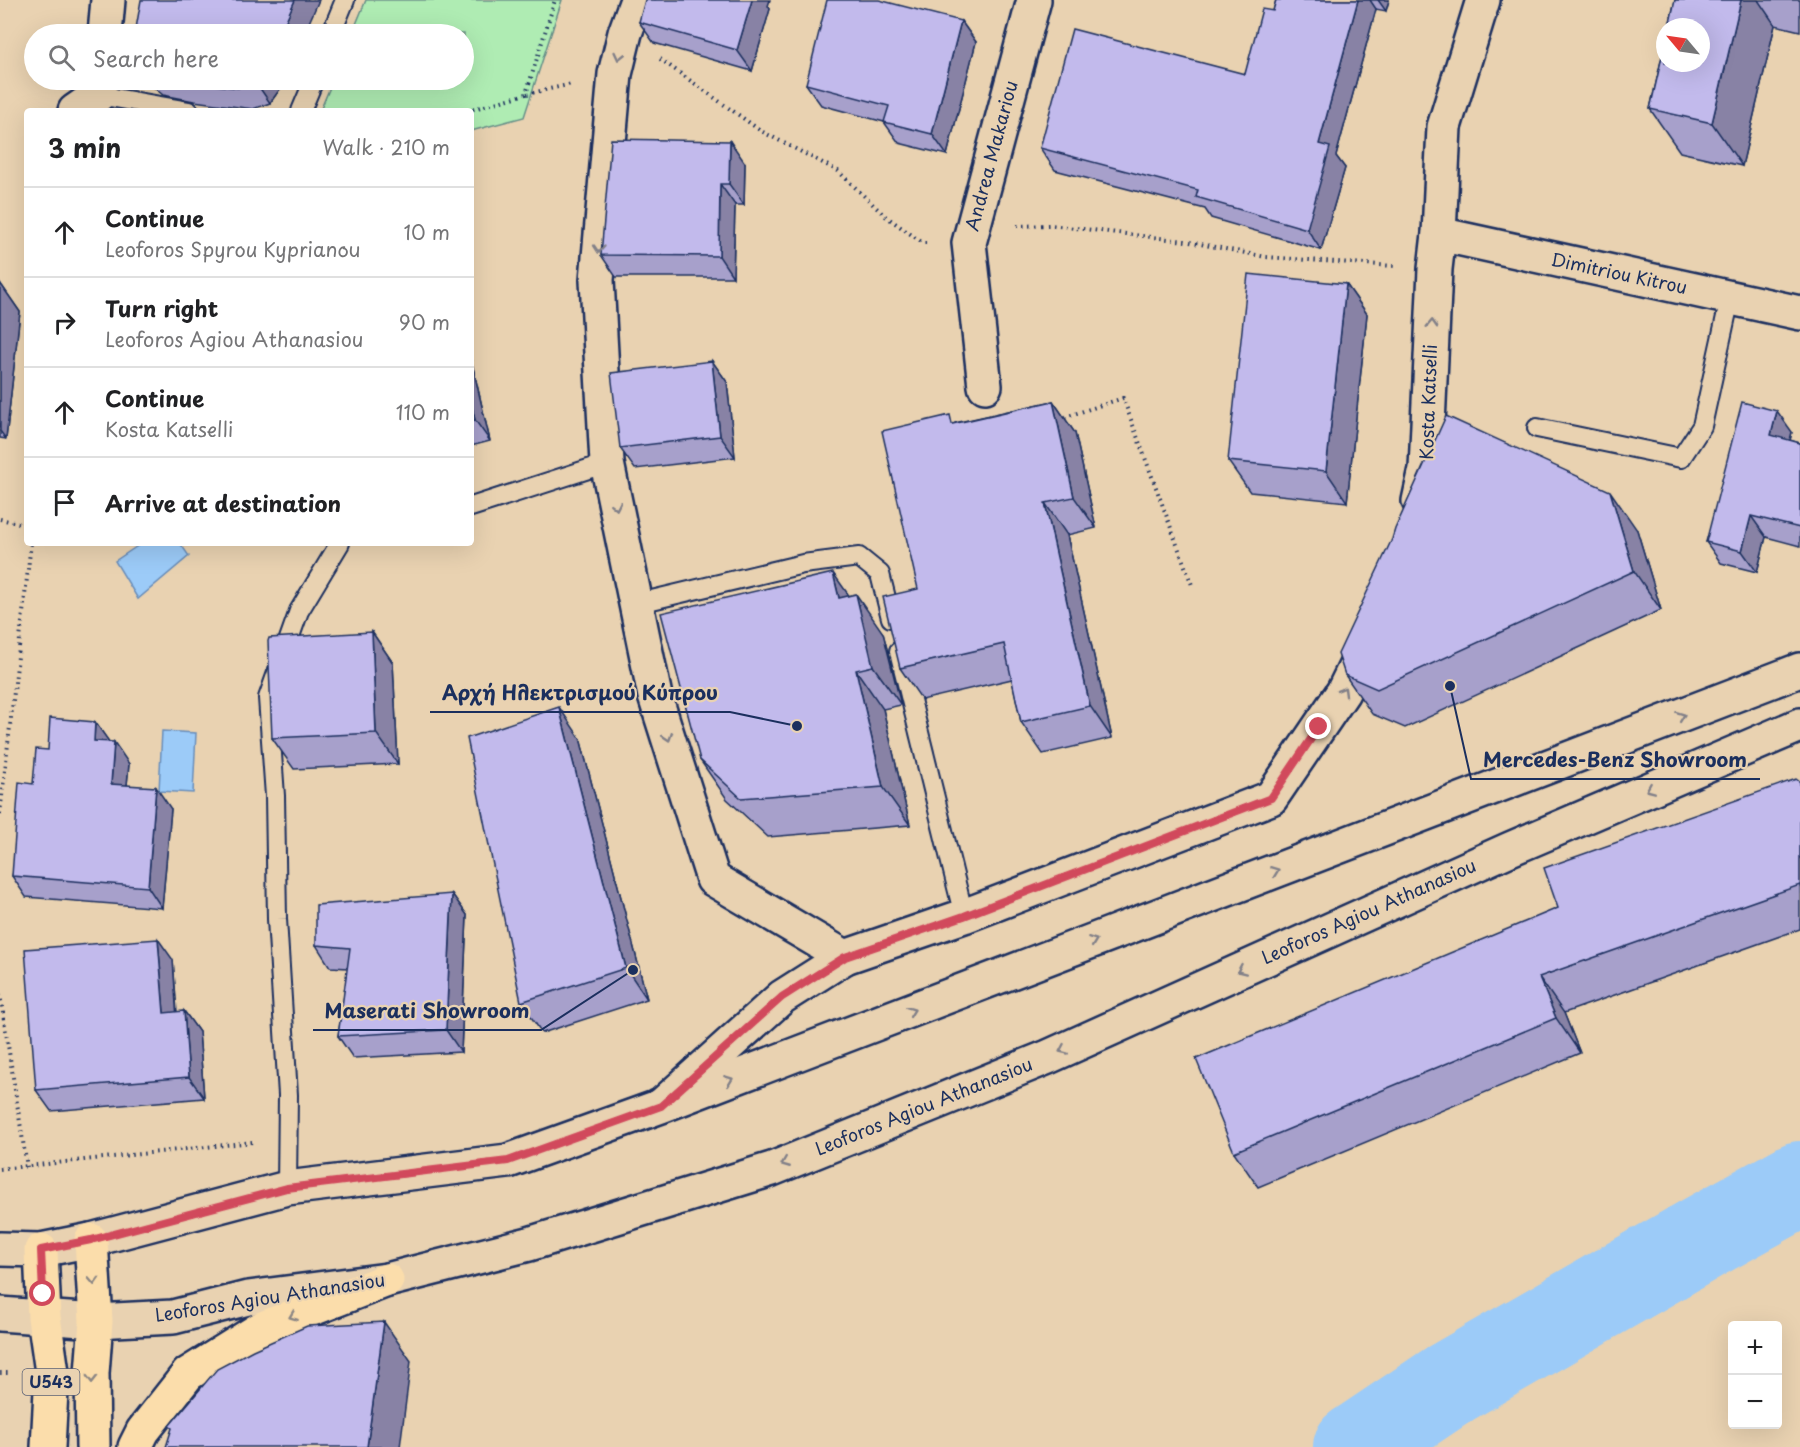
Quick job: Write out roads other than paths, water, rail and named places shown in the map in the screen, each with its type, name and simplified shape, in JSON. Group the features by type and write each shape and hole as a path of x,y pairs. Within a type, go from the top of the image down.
{"main road":[{"path":"106,24 108,0"},
{"path":"637,0 625,33 615,74 597,280 607,463 635,604 655,696 713,879 845,957"},
{"name":"Andrea Makariou","path":"985,386 972,234 1034,0"},
{"name":"Kosta Katselli","path":"1413,525 1426,469 1444,127 1483,0"},
{"name":"Dimitriou Kitrou","path":"1439,234 1800,313"},
{"path":"661,1106 782,997 845,957 964,916 1271,798 1343,692 1383,611"},
{"path":"0,1249 41,1250 91,1240 287,1188 508,1161 661,1106 1800,670"},
{"name":"Leoforos Agiou Athanasiou","path":"0,1314 96,1321 173,1317 248,1298 387,1280 529,1244 782,1165 1048,1057 1510,849 1800,725"},
{"name":"U543","path":"91,1240 96,1321 92,1373 93,1447"},
{"name":"U543","path":"41,1250 44,1317 52,1372 48,1447"},
{"path":"135,1447 142,1431 188,1374 260,1329 387,1280"}],"lane":[{"path":"335,24 345,0"},
{"path":"302,108 310,90"},
{"path":"91,95 171,108"},
{"path":"1537,428 1681,458 1702,426 1730,298"},
{"path":"474,506 607,463"},
{"path":"287,1188 288,1095 277,919 275,796 268,698 299,611 338,546"},
{"path":"635,604 803,564 858,557 880,574 964,916"}],"water":[{"path":"138,546 182,546 189,556 138,599 115,561"},
{"path":"162,731 196,733 193,793 159,791"}],"waterway":[{"path":"1356,1447 1451,1383 1800,1184"}],"place":[{"name":"Mercedes-Benz Showroom","path":"1450,686"},
{"name":"Αρχή Ηλεκτρισμού Κύπρου","path":"797,726"},
{"name":"Maserati Showroom","path":"633,970"}]}
